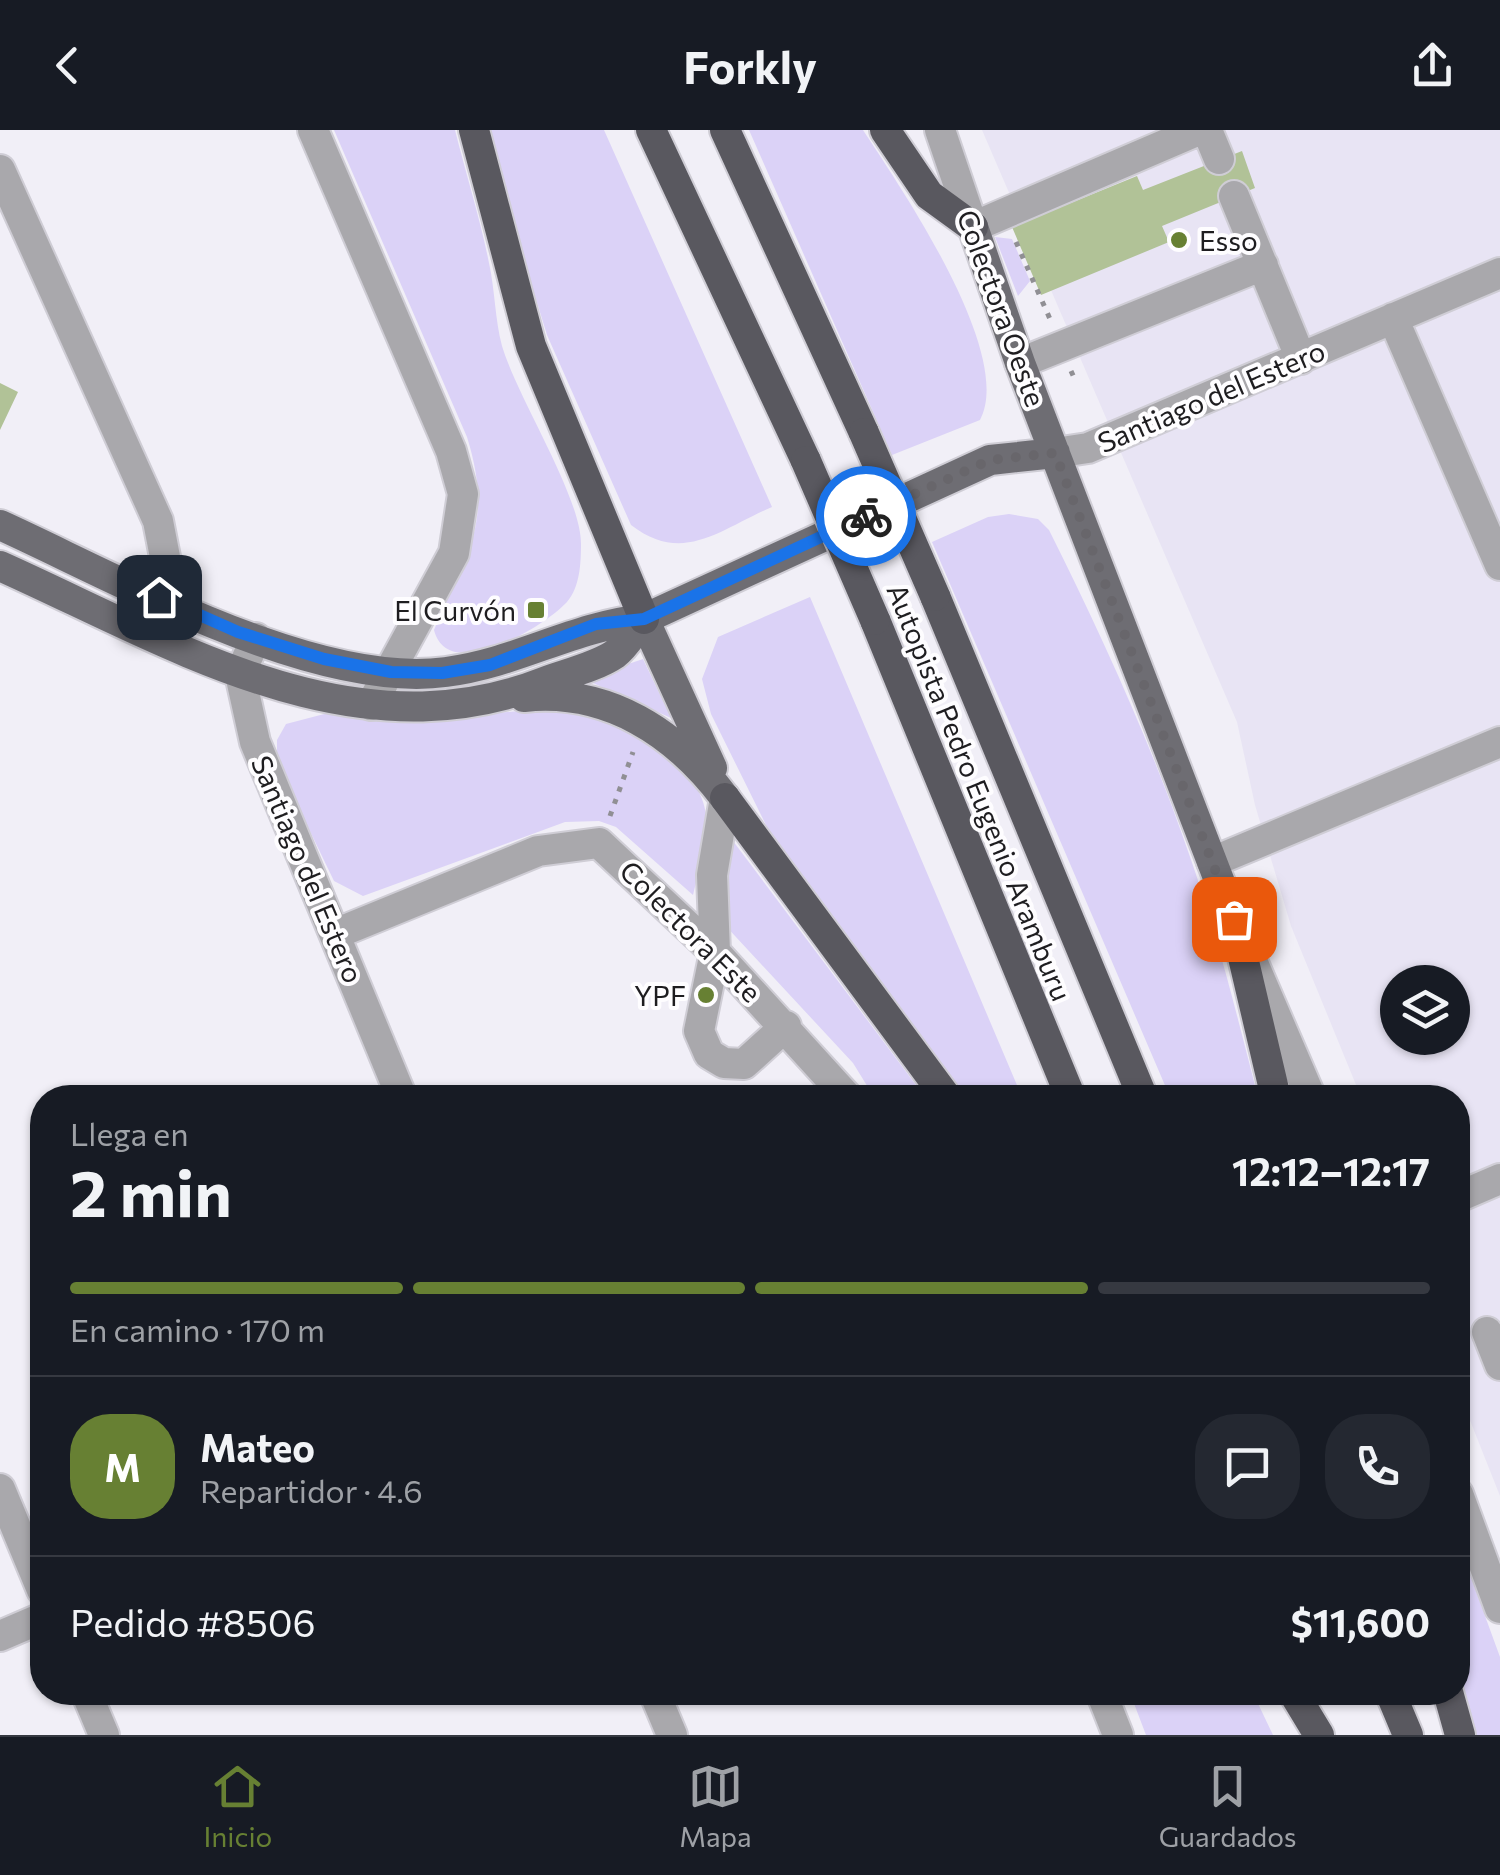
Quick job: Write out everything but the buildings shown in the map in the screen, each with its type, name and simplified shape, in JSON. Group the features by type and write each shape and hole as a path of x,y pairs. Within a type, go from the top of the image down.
{"highway":[{"path":"474,130 531,346 644,619"},
{"name":"Autopista Pedro Eugenio Aramburu","path":"652,130 806,461 1067,1085"},
{"name":"Autopista Pedro Eugenio Aramburu","path":"725,130 864,433 1138,1085"},
{"path":"885,130 929,195 972,227"},
{"path":"725,798 937,1085"},
{"path":"1234,919 1273,1085"},
{"path":"1301,1705 1320,1735"},
{"path":"1321,1705 1334,1735"},
{"path":"1395,1705 1408,1735"},
{"path":"1452,1705 1460,1735"}],"main road":[{"name":"Colectora Oeste","path":"972,227 1020,364 1234,919"},
{"name":"Santiago del Estero","path":"644,619 990,460 1055,453"},
{"path":"0,525 256,638 324,659 391,672 442,673 490,665 596,624 644,619"},
{"path":"0,566 240,674 320,698 371,705 448,707 501,699 575,698 628,714 676,742 725,798"},
{"path":"501,699 615,654 644,619"},
{"path":"644,619 725,798"}],"street":[{"path":"314,130 451,451 463,494 454,552 371,705"},
{"name":"Colectora Oeste","path":"940,130 972,227"},
{"path":"972,227 1198,130"},
{"path":"1207,130 1219,159"},
{"path":"0,170 158,521 165,557 159,597"},
{"path":"1234,196 1301,359"},
{"path":"1020,364 1262,264"},
{"name":"Santiago del Estero","path":"1055,453 1088,448 1500,274"},
{"path":"1392,318 1500,566"},
{"path":"240,674 256,638"},
{"name":"Santiago del Estero","path":"240,674 255,742 397,1085"},
{"path":"1212,862 1500,742"},
{"path":"725,798 712,874 715,952 700,1031 710,1054 724,1063 744,1064 786,1026"},
{"name":"Colectora Este","path":"335,934 538,851 599,843 715,952 837,1085"},
{"name":"Colectora Oeste","path":"1234,919 1305,1085"},
{"path":"1470,1192 1500,1179"},
{"path":"1487,1332 1500,1365"},
{"path":"0,1489 30,1561"},
{"path":"1470,1527 1500,1608"},
{"path":"0,1636 30,1623"},
{"path":"91,1705 104,1735"},
{"path":"659,1705 672,1735"},
{"path":"1105,1705 1118,1735"}],"path":[{"path":"1004,214 1076,382"},
{"path":"610,816 637,740"}],"shaded area":[{"path":"334,130 455,130 491,273 502,346 571,500 581,544 577,582 567,602 538,625 497,646 457,652 443,646 434,630 473,537 478,493 475,467 467,437"},
{"path":"484,130 604,130 772,507 701,540 684,543 650,537 631,525 547,335"},
{"path":"749,130 863,130 926,230 968,315 982,355 987,391 980,420 892,455"},
{"path":"982,130 1500,130 1500,1496 1470,1420 1470,1085 1356,1085 1291,926 1255,805 1237,722"},
{"path":"995,237 1012,239 1030,281 1018,296"},
{"path":"1009,514 1038,519 1049,530 1106,649 1142,730 1199,884 1255,1085 1165,1085 932,542 988,517"},
{"path":"810,597 1017,1085 956,1085 769,831 711,714 702,679 718,637"},
{"path":"643,659 671,718 584,679"},
{"path":"565,707 610,722 656,746 692,781 703,802 707,826 693,895 616,827 599,821 565,822 363,896 334,881 277,763 277,740 286,724 328,713 416,720"},
{"path":"733,841 916,1085 867,1085 853,1063 723,923 724,852"},
{"path":"1470,1575 1500,1657 1500,1735 1475,1735 1466,1705 1470,1705"},
{"path":"1135,1705 1259,1705 1273,1735 1146,1735"}],"way so far":[{"path":"866,516 990,460 1055,453 1234,919"}],"place":[{"name":"Esso","path":"1179,240"},
{"name":"El Curvón","path":"536,610"},
{"name":"YPF","path":"706,995"}],"route":[{"path":"159,597 238,632 324,659 391,672 442,673 490,665 596,624 644,619 866,516"}]}
